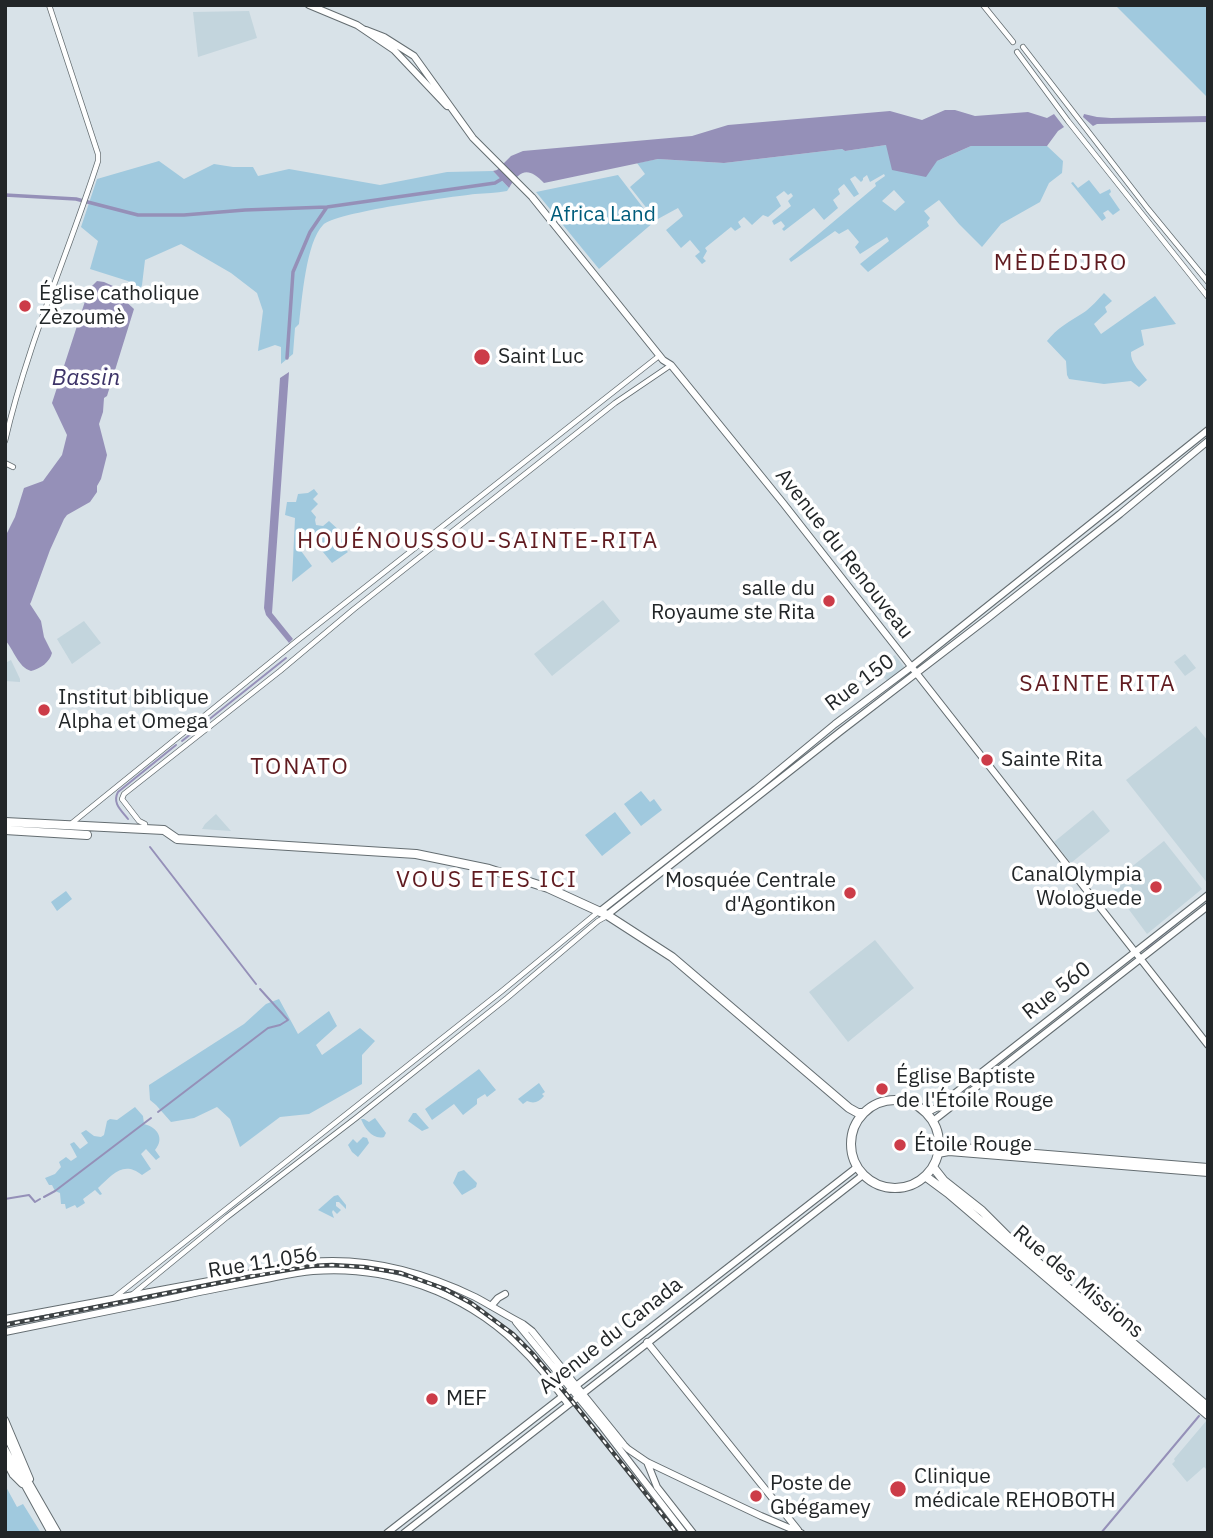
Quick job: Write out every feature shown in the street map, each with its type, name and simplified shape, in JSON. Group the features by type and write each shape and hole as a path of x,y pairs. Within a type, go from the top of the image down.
{"highway":[{"path":"5,822 164,830 177,839 436,857 489,869 536,884 603,914 672,957 849,1108 863,1113"},
{"path":"5,830 87,835"},
{"path":"894,1100 913,1104 926,1113 937,1129 939,1143 933,1167 925,1176 912,1185 894,1188 877,1184 860,1171 852,1154 851,1139 855,1125 863,1113 875,1105 894,1100"},
{"name":"Rue des Missions","path":"933,1167 944,1181 982,1211 1017,1245 1208,1407"},
{"name":"Rue des Missions","path":"925,1176 1208,1415"}],"main road":[{"name":"Avenue du Renouveau","path":"309,5 384,37 414,56 473,138 532,197 783,503 1208,1045"},
{"name":"Rue 150","path":"603,914 841,732 913,670 1208,430"},
{"name":"Rue 150","path":"603,914 835,724 913,670 1120,514 1208,441"},
{"path":"835,724 841,732"},
{"name":"Rue 560","path":"933,1121 1138,956 1208,895"},
{"name":"Rue 560","path":"926,1113 1208,906"},
{"path":"939,1143 1208,1167"},
{"path":"938,1154 948,1152 1208,1173"},
{"name":"Avenue du Canada","path":"387,1533 573,1387 860,1171"},
{"name":"Avenue du Canada","path":"404,1533 648,1343 860,1171"},
{"path":"5,1320 298,1264 339,1261 389,1265 463,1292 532,1331 632,1466 693,1533"},
{"name":"Rue 11.056","path":"5,1332 298,1273 326,1270 359,1272 413,1282 467,1306 516,1343 568,1404"},
{"path":"491,1306 505,1294"},
{"path":"642,1335 800,1532"},
{"path":"580,1396 624,1445 644,1460 738,1506 800,1532"},
{"path":"5,1420 29,1475 28,1486"},
{"path":"5,1433 51,1533"},
{"path":"5,1449 58,1533"},
{"path":"5,1460 16,1479 28,1486"},
{"path":"632,1466 644,1460"},
{"path":"644,1460 654,1489 684,1533"}],"street":[{"path":"5,441 29,359 98,161 49,5"},
{"path":"983,5 1013,43"},
{"path":"1023,47 1208,282"},
{"path":"1017,52 1075,130 1208,297"},
{"path":"69,826 298,640 662,358"},
{"path":"145,829 145,824 139,821 122,799 124,793 520,478 615,404 671,365"},
{"path":"132,1295 227,1217 507,998 603,914"},
{"path":"111,1300 502,991 587,920 603,914"}],"shaded area":[{"path":"249,11 257,38 198,57 193,12"},
{"path":"603,600 620,621 552,676 534,654"},
{"path":"84,621 101,643 72,664 57,639"},
{"path":"1185,654 1196,668 1185,676 1174,662"},
{"path":"895,655 905,668 888,682 877,669"},
{"path":"11,660 20,682 5,681 5,663"},
{"path":"1196,726 1208,741 1208,884 1126,780"},
{"path":"1093,810 1110,831 1071,863 1054,842"},
{"path":"216,814 231,831 202,829"},
{"name":"CanalOlympia Wologuede","path":"1164,841 1202,889 1147,934 1110,884"},
{"path":"875,940 914,988 848,1042 809,992"},
{"path":"1207,1420 1208,1467 1204,1467 1187,1482 1172,1464"}],"green space":[{"path":"1115,5 1208,5 1208,98"},
{"path":"886,145 937,161 971,146 1047,146 1063,161 1062,173 1049,183 1040,202 1001,224 982,247 939,200 924,211 930,218 927,222 929,226 868,272 860,264 889,241 887,237 860,254 855,247 859,242 848,229 839,234 835,231 791,262 789,259 876,186 875,183 885,176 884,174 870,182 867,175 861,182 855,176 850,179 859,194 854,197 844,184 838,189 840,194 833,200 838,208 824,220 814,208 784,231 782,229 785,226 781,221 774,225 772,221 791,206 788,201 793,196 784,191 776,197 781,206 768,217 763,215 752,225 744,217 738,222 741,227 735,231 731,227 705,248 707,251 703,258 706,261 702,264 695,256 700,252 690,240 681,248 666,230 683,216 678,208 656,220 630,187 645,174 637,163 658,159 724,163 842,149 845,151","holes":["894,190 905,202 895,211 882,201"]},
{"path":"159,161 184,179 214,164 253,167 258,176 289,169 380,185 447,172 493,171 509,188 503,192 443,198 370,210 323,225 312,244 299,324 295,328 293,354 281,364 281,347 275,345 258,351 263,311 257,293 231,273 181,244 145,260 140,290 128,281 90,269 98,241 81,227 97,179"},
{"name":"Africa Land","path":"618,175 654,222 599,269 536,192"},
{"path":"1089,180 1100,194 1110,189 1109,194 1120,210 1113,215 1108,210 1103,213 1106,218 1102,221 1071,183 1078,188"},
{"path":"1104,293 1112,301 1105,307 1107,312 1094,324 1101,334 1155,296 1176,324 1141,330 1144,345 1131,352 1134,364 1147,380 1139,387 1131,381 1104,384 1069,379 1066,361 1047,341 1059,329 1089,309"},
{"path":"314,489 318,494 313,499 318,504 311,511 316,517 316,525 323,526 329,521 341,532 338,536 346,543 343,547 348,552 332,563 301,528 299,548 312,566 292,582 295,518 285,515 287,502 296,502 298,494"},
{"path":"641,791 650,802 654,799 662,810 641,826 624,804"},
{"path":"615,812 631,833 602,856 585,835"},
{"path":"66,891 72,899 57,911 51,902"},
{"path":"279,999 298,1034 329,1011 337,1026 316,1045 322,1055 360,1028 375,1041 362,1055 362,1084 309,1114 280,1117 240,1147 230,1119 217,1107 194,1118 171,1122 150,1100 149,1085 244,1024 266,1004"},
{"path":"479,1069 496,1090 487,1097 485,1094 477,1099 477,1104 463,1115 454,1104 432,1120 425,1109"},
{"path":"539,1083 545,1092 540,1100 523,1104 518,1099"},
{"path":"135,1107 143,1116 144,1124 158,1134 159,1141 155,1150 160,1157 156,1160 146,1149 141,1154 151,1169 142,1175 129,1169 118,1171 98,1188 102,1194 95,1190 83,1199 85,1203 77,1208 75,1205 66,1209 65,1204 61,1204 60,1193 49,1185 45,1178 55,1174 61,1167 59,1162 66,1157 71,1161 77,1157 70,1144 74,1142 80,1149 88,1143 81,1133 86,1130 101,1137 104,1135 107,1121 117,1120"},
{"path":"413,1113 429,1128 422,1131 408,1121"},
{"path":"375,1118 386,1133 384,1137 376,1137 370,1133 361,1119 369,1122"},
{"path":"363,1137 367,1138 369,1143 358,1157 348,1145 353,1139 357,1143"},
{"path":"464,1170 477,1183 476,1187 462,1195 453,1183 458,1172"},
{"path":"338,1195 346,1209 336,1202 336,1206 341,1210 337,1214 333,1210 334,1218 318,1210 334,1196"},
{"path":"5,1485 17,1507 23,1504 41,1533 5,1533"}],"water":[{"path":"945,110 975,116 1028,112 1047,118 1054,114 1064,127 1047,146 971,146 937,161 926,177 892,170 886,145 724,163 658,159 544,183 534,174 525,172 517,177 509,188 493,171 511,156 523,151 692,136 728,125 890,111 922,120"},
{"path":"1084,114 1111,118 1208,116 1208,122 1093,126 1083,117"},
{"name":"Bassin","path":"97,281 124,291 122,298 134,309 107,396 104,398 99,424 107,455 97,492 90,502 64,519 30,604 41,621 44,637 52,653 44,665 31,671 19,662 5,640 5,537 24,488 43,481 62,455 67,435 52,403 89,289"},
{"path":"289,372 272,613 293,639 289,643 266,615 264,608 280,378"}],"waterway":[{"path":"5,195 76,199 138,215 184,215 327,207 495,183 505,177"},
{"path":"287,358 293,272 310,232 327,207"},
{"path":"182,741 286,658"},
{"path":"128,819 117,803 118,792 176,745"},
{"path":"150,847 256,984"},
{"path":"1146,948 1178,922"},
{"path":"158,1112 268,1028 288,1020 260,989"},
{"path":"44,1197 151,1118"},
{"path":"5,1199 29,1195 35,1202 40,1199"},
{"path":"1101,1533 1199,1416"}],"railway":[{"path":"5,1325 311,1266 364,1267 401,1273 445,1289 471,1303 513,1334 572,1401 677,1533"}],"place":[{"name":"Église catholique Zèzoumè","path":"25,306"},
{"name":"Saint Luc","path":"482,357"},
{"name":"salle du Royaume ste Rita","path":"829,601"},
{"name":"Institut biblique Alpha et Omega","path":"44,710"},
{"name":"Sainte Rita","path":"987,760"},
{"name":"CanalOlympia Wologuede","path":"1156,887"},
{"name":"Mosquée Centrale d'Agontikon","path":"850,893"},
{"name":"Église Baptiste de l'Étoile Rouge","path":"882,1089"},
{"name":"Étoile Rouge","path":"900,1145"},
{"name":"MEF","path":"432,1399"},
{"name":"Clinique médicale REHOBOTH","path":"898,1489"},
{"name":"Poste de Gbégamey","path":"756,1496"}],"district":[{"name":"MÈDÉDJRO","path":"1061,263"},
{"name":"HOUÉNOUSSOU-SAINTE-RITA","path":"478,541"},
{"name":"SAINTE RITA","path":"1098,684"},
{"name":"TONATO","path":"300,767"},
{"name":"VOUS ETES ICI","path":"487,880"}]}
